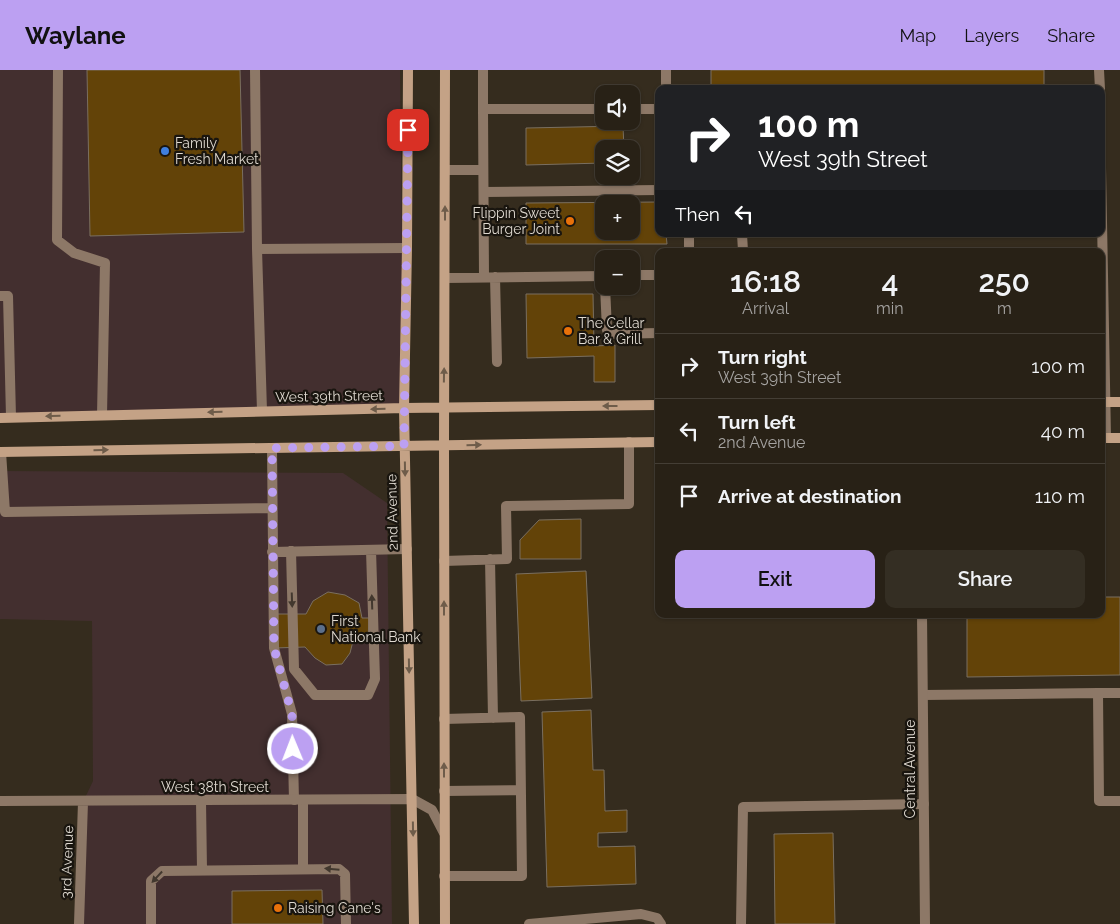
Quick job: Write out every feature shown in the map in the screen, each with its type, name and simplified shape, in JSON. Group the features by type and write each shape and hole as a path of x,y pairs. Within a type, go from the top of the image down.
{"main road":[{"name":"2nd Avenue","path":"408,70 404,446 414,924"},
{"path":"445,924 444,408 446,70"},
{"path":"1105,402 1120,402"},
{"name":"West 39th Street","path":"5,418 404,408 655,405"},
{"path":"1105,438 1120,438"},
{"path":"1,452 655,442"}],"street":[{"path":"58,70 58,240 74,252 105,263 102,415"},
{"path":"255,70 257,249 262,411"},
{"path":"483,70 484,278"},
{"path":"666,70 666,85"},
{"path":"1100,70 1100,85"},
{"path":"483,110 595,109"},
{"path":"640,109 655,109"},
{"path":"445,170 484,170"},
{"path":"484,192 655,190"},
{"path":"257,249 407,248"},
{"path":"640,276 655,275"},
{"path":"445,278 595,276"},
{"path":"495,277 497,362"},
{"path":"605,295 607,330 610,334 655,333"},
{"path":"0,296 8,296 5,418"},
{"path":"444,561 507,559 506,506 629,504 629,442"},
{"path":"272,448 274,648 292,714 303,868"},
{"path":"1,452 5,512 272,508"},
{"path":"272,552 407,549"},
{"path":"291,551 294,669 315,696 368,695 374,679 371,550"},
{"path":"490,559 493,718"},
{"name":"Central Avenue","path":"922,618 925,924"},
{"path":"923,695 1120,693"},
{"path":"1098,694 1099,801 1120,802"},
{"path":"444,719 520,718 522,876 444,876"},
{"path":"444,791 521,790"},
{"path":"412,799 432,810 444,833"},
{"name":"West 38th Street","path":"0,801 412,799"},
{"path":"202,801 202,870"},
{"name":"3rd Avenue","path":"79,924 83,802"},
{"path":"741,924 743,807 924,804"},
{"path":"151,924 151,881 162,871 303,868 339,869 345,874 346,924"},
{"path":"529,924 641,914 657,918 661,924"}],"shaded area":[{"path":"0,70 400,70 404,408 0,414"},
{"path":"0,471 343,473 387,503 392,924 84,924 83,802 93,781 92,621 0,619"}],"building":[{"name":"Family Fresh Market","path":"87,70 240,70 244,232 90,236"},
{"path":"711,70 1044,70 1044,85 711,85"},
{"path":"595,127 595,130 623,130 624,140 595,140 595,163 526,165 526,128"},
{"path":"595,202 595,240 640,240 640,202 655,202 655,237 666,237 667,244 526,244 526,203"},
{"path":"526,294 593,294 594,346 615,345 615,382 594,382 594,356 527,358"},
{"path":"581,519 581,559 520,559 520,540 539,520"},
{"path":"586,571 592,698 521,701 516,574"},
{"name":"First National Bank","path":"328,592 345,595 359,603 362,618 369,618 368,640 353,641 350,653 342,664 326,665 315,658 305,647 274,648 273,614 306,614 313,601"},
{"path":"1105,597 1120,597 1120,675 967,677 967,618 1105,618"},
{"path":"591,710 593,770 604,770 605,811 627,810 627,832 598,833 598,847 635,846 636,884 547,887 542,712"},
{"path":"833,833 835,924 775,924 774,834"},
{"name":"Raising Cane's","path":"322,890 323,924 232,924 232,891"}],"place":[{"name":"Family Fresh Market","path":"165,151"},
{"name":"Flippin Sweet Burger Joint","path":"570,221"},
{"name":"The Cellar Bar & Grill","path":"568,331"},
{"name":"First National Bank","path":"321,629"},
{"name":"Raising Cane's","path":"278,908"}],"route":[{"path":"293,749 292,714 274,648 272,448 404,446 408,130"}]}
